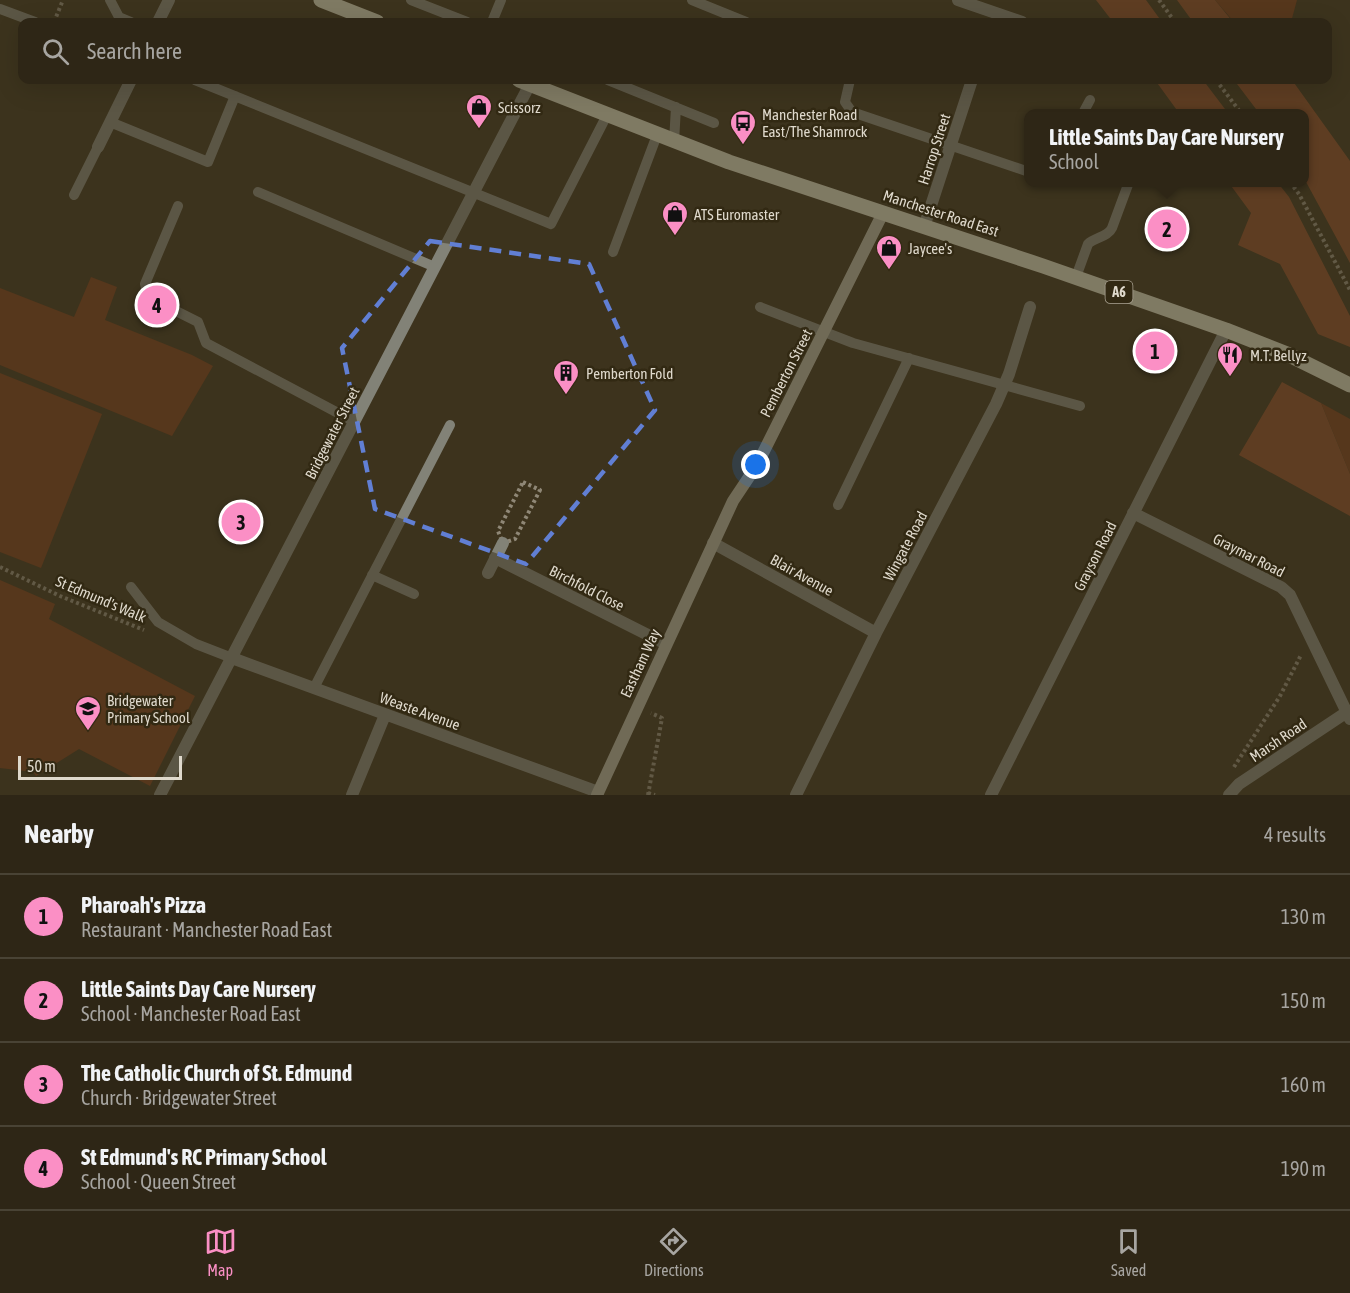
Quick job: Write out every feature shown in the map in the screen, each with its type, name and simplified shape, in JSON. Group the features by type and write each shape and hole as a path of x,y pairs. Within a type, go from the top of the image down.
{"main road":[{"path":"321,0 367,18"},
{"name":"Manchester Road East","path":"530,84 729,162 1076,277 1226,330 1287,354 1350,385"}],"street":[{"path":"160,18 169,0"},
{"path":"958,0 992,17"},
{"path":"98,147 129,84"},
{"name":"Bridgewater Street","path":"160,795 474,192 524,84"},
{"name":"Harrop Street","path":"924,227 971,84"},
{"name":"Pemberton Street","path":"712,543 733,501 757,465 883,213"},
{"name":"Wingate Road","path":"796,795 876,633 1004,385 1030,307"},
{"name":"Grayson Road","path":"991,795 1226,330"},
{"name":"Graymar Road","path":"1133,513 1281,587 1290,595 1348,716"},
{"path":"488,573 503,543"},
{"name":"Blair Avenue","path":"712,543 876,633"},
{"name":"Eastham Way","path":"597,794 712,543"},
{"name":"Birchfold Close","path":"495,558 666,644"},
{"name":"Weaste Avenue","path":"232,658 597,794"},
{"path":"352,795 385,715"},
{"name":"Marsh Road","path":"1229,794 1239,784 1348,716"}],"lane":[{"path":"110,0 121,18"},
{"path":"411,0 457,18"},
{"path":"494,18 501,0"},
{"path":"692,0 736,18"},
{"path":"0,9 24,18"},
{"path":"205,84 550,224 607,115"},
{"path":"618,84 714,123"},
{"path":"849,84 845,102 852,112 1024,170"},
{"path":"110,122 208,162 235,96"},
{"path":"1085,109 1089,100"},
{"path":"674,142 676,107"},
{"path":"613,252 657,135"},
{"path":"74,195 98,147"},
{"path":"1076,277 1088,244 1110,233 1127,187"},
{"path":"258,192 435,267"},
{"path":"178,206 145,284 148,297 198,322 206,343 355,422"},
{"path":"760,307 853,343 1080,406"},
{"path":"838,505 909,358"},
{"path":"314,688 450,425"},
{"path":"372,575 414,594"},
{"path":"131,587 158,622 196,644 232,658"}],"path":[{"path":"56,18 63,0"},
{"path":"1159,0 1172,18"},
{"path":"1219,84 1237,109"},
{"path":"1293,187 1350,290"},
{"path":"523,482 540,490 515,539 503,543 498,531 523,482"},
{"name":"St Edmund's Walk","path":"0,567 60,596 154,634"},
{"path":"1229,794 1226,779 1280,696 1311,635"},
{"path":"637,706 662,718 648,794 655,795"}],"highlighted area":[{"path":"430,241 589,264 655,410 526,564 375,509 342,348"}],"shaded area":[{"path":"1096,0 1146,0 1159,18 1110,18"},
{"path":"1177,0 1215,0 1230,18 1190,18"},
{"path":"1215,0 1297,0 1292,18 1231,18"},
{"path":"1158,84 1206,84 1225,109 1176,109"},
{"path":"1237,84 1295,84 1350,161 1350,263 1309,187 1309,109 1256,109"},
{"path":"1232,187 1281,187 1289,197 1350,316 1350,347 1318,334 1280,264 1238,245 1251,213"},
{"path":"91,277 117,287 105,320 192,355 213,366 172,436 0,365 0,288 74,317"},
{"path":"0,373 102,414 41,568 0,552"},
{"path":"1282,382 1321,403 1350,474 1350,516 1239,455"},
{"path":"1321,403 1350,419 1350,474"},
{"name":"Bridgewater Primary School","path":"0,580 55,604 49,619 195,696 150,786 79,749 36,776 32,770 0,768"}],"place":[{"name":"Scissorz","path":"479,130"},
{"name":"Manchester Road East/The Shamrock","path":"743,146"},
{"name":"Little Saints Day Care Nursery","path":"1167,229"},
{"name":"ATS Euromaster","path":"675,237"},
{"name":"Jaycee's","path":"889,271"},
{"name":"St Edmund's RC Primary School","path":"157,305"},
{"name":"Pharoah's Pizza","path":"1155,351"},
{"name":"M.T. Bellyz","path":"1230,378"},
{"name":"Pemberton Fold","path":"566,396"},
{"name":"The Catholic Church of St. Edmund","path":"241,522"},
{"name":"Bridgewater Primary School","path":"88,732"}]}
